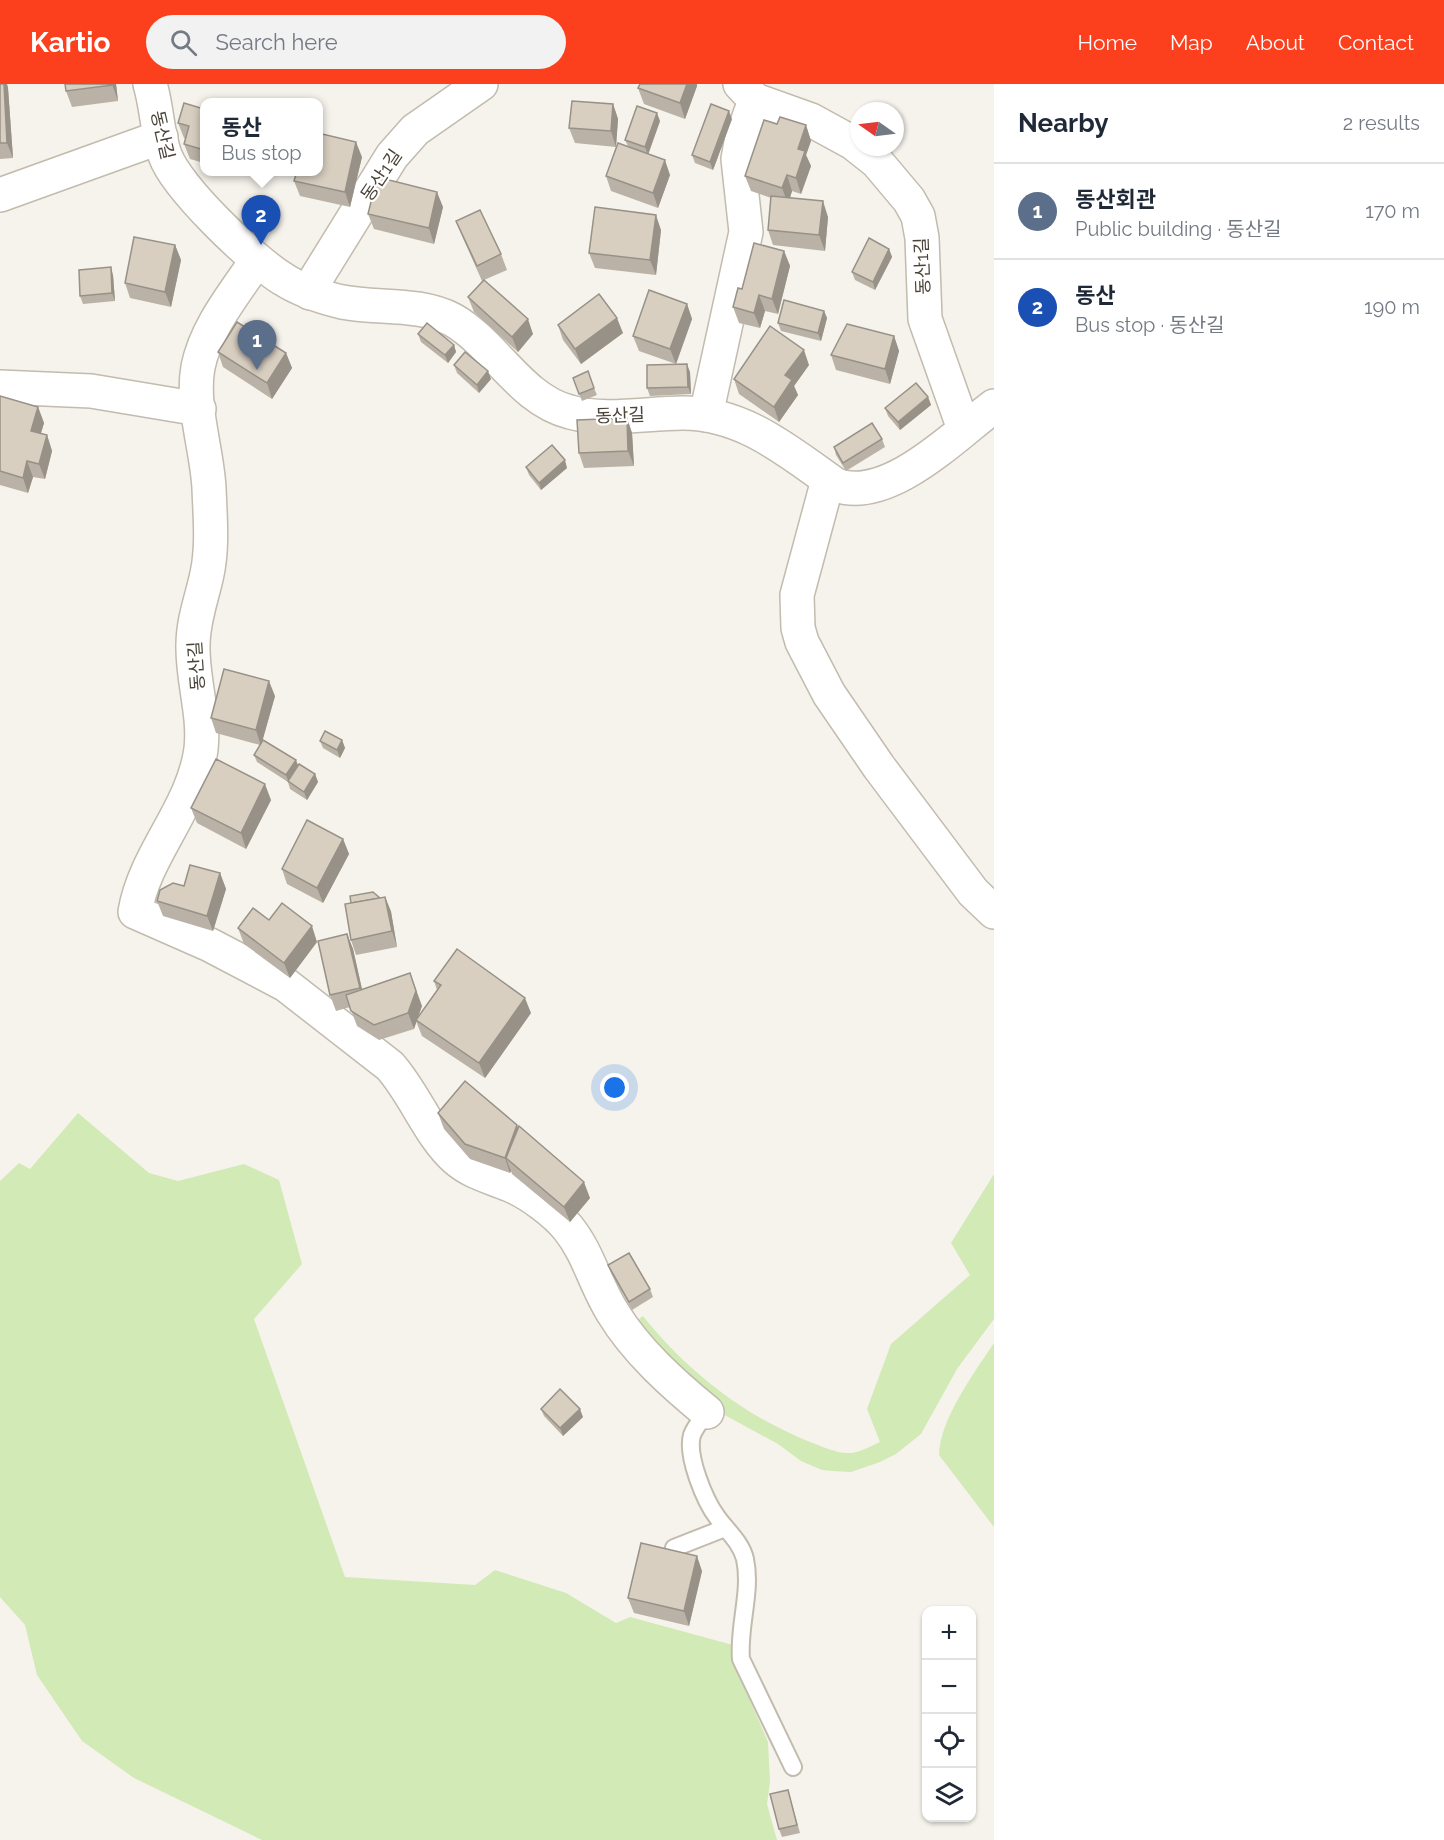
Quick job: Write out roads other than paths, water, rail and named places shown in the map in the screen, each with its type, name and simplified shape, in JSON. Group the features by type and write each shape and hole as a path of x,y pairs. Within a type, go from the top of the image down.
{"street":[{"name":"동산길","path":"150,84 165,154 178,180 257,260 283,279 310,292 364,306 431,311 450,319 466,328 529,388 566,412 606,417 706,415 763,435 828,480 849,490 885,483 913,468 994,406"},
{"name":"동산1길","path":"310,292 392,156 415,130 481,84"},
{"path":"706,415 746,232 738,159 748,92"},
{"name":"동산1길","path":"748,92 811,120 853,143 877,162 909,200 918,216 922,238 925,320 964,429"},
{"path":"0,195 161,137"},
{"name":"동산길","path":"257,260 208,337 196,380 208,467 211,535 208,573 197,610 193,646 201,748 184,804 148,868 140,887 135,912 210,945 286,986 390,1066 404,1081 454,1157 466,1167 512,1185 566,1226 586,1253 603,1296 625,1330 661,1370 707,1412"},
{"path":"0,387 91,391 199,410"},
{"path":"828,480 797,595 798,628 802,642 829,694 879,767 973,892 994,912"}],"lane":[{"path":"707,1412 693,1435 692,1455 705,1494 715,1515 744,1556 746,1596 740,1645 741,1659 793,1767"},
{"path":"674,1548 725,1528"}],"place":[{"name":"동산","path":"261,245"},
{"name":"동산회관","path":"257,370"}]}
